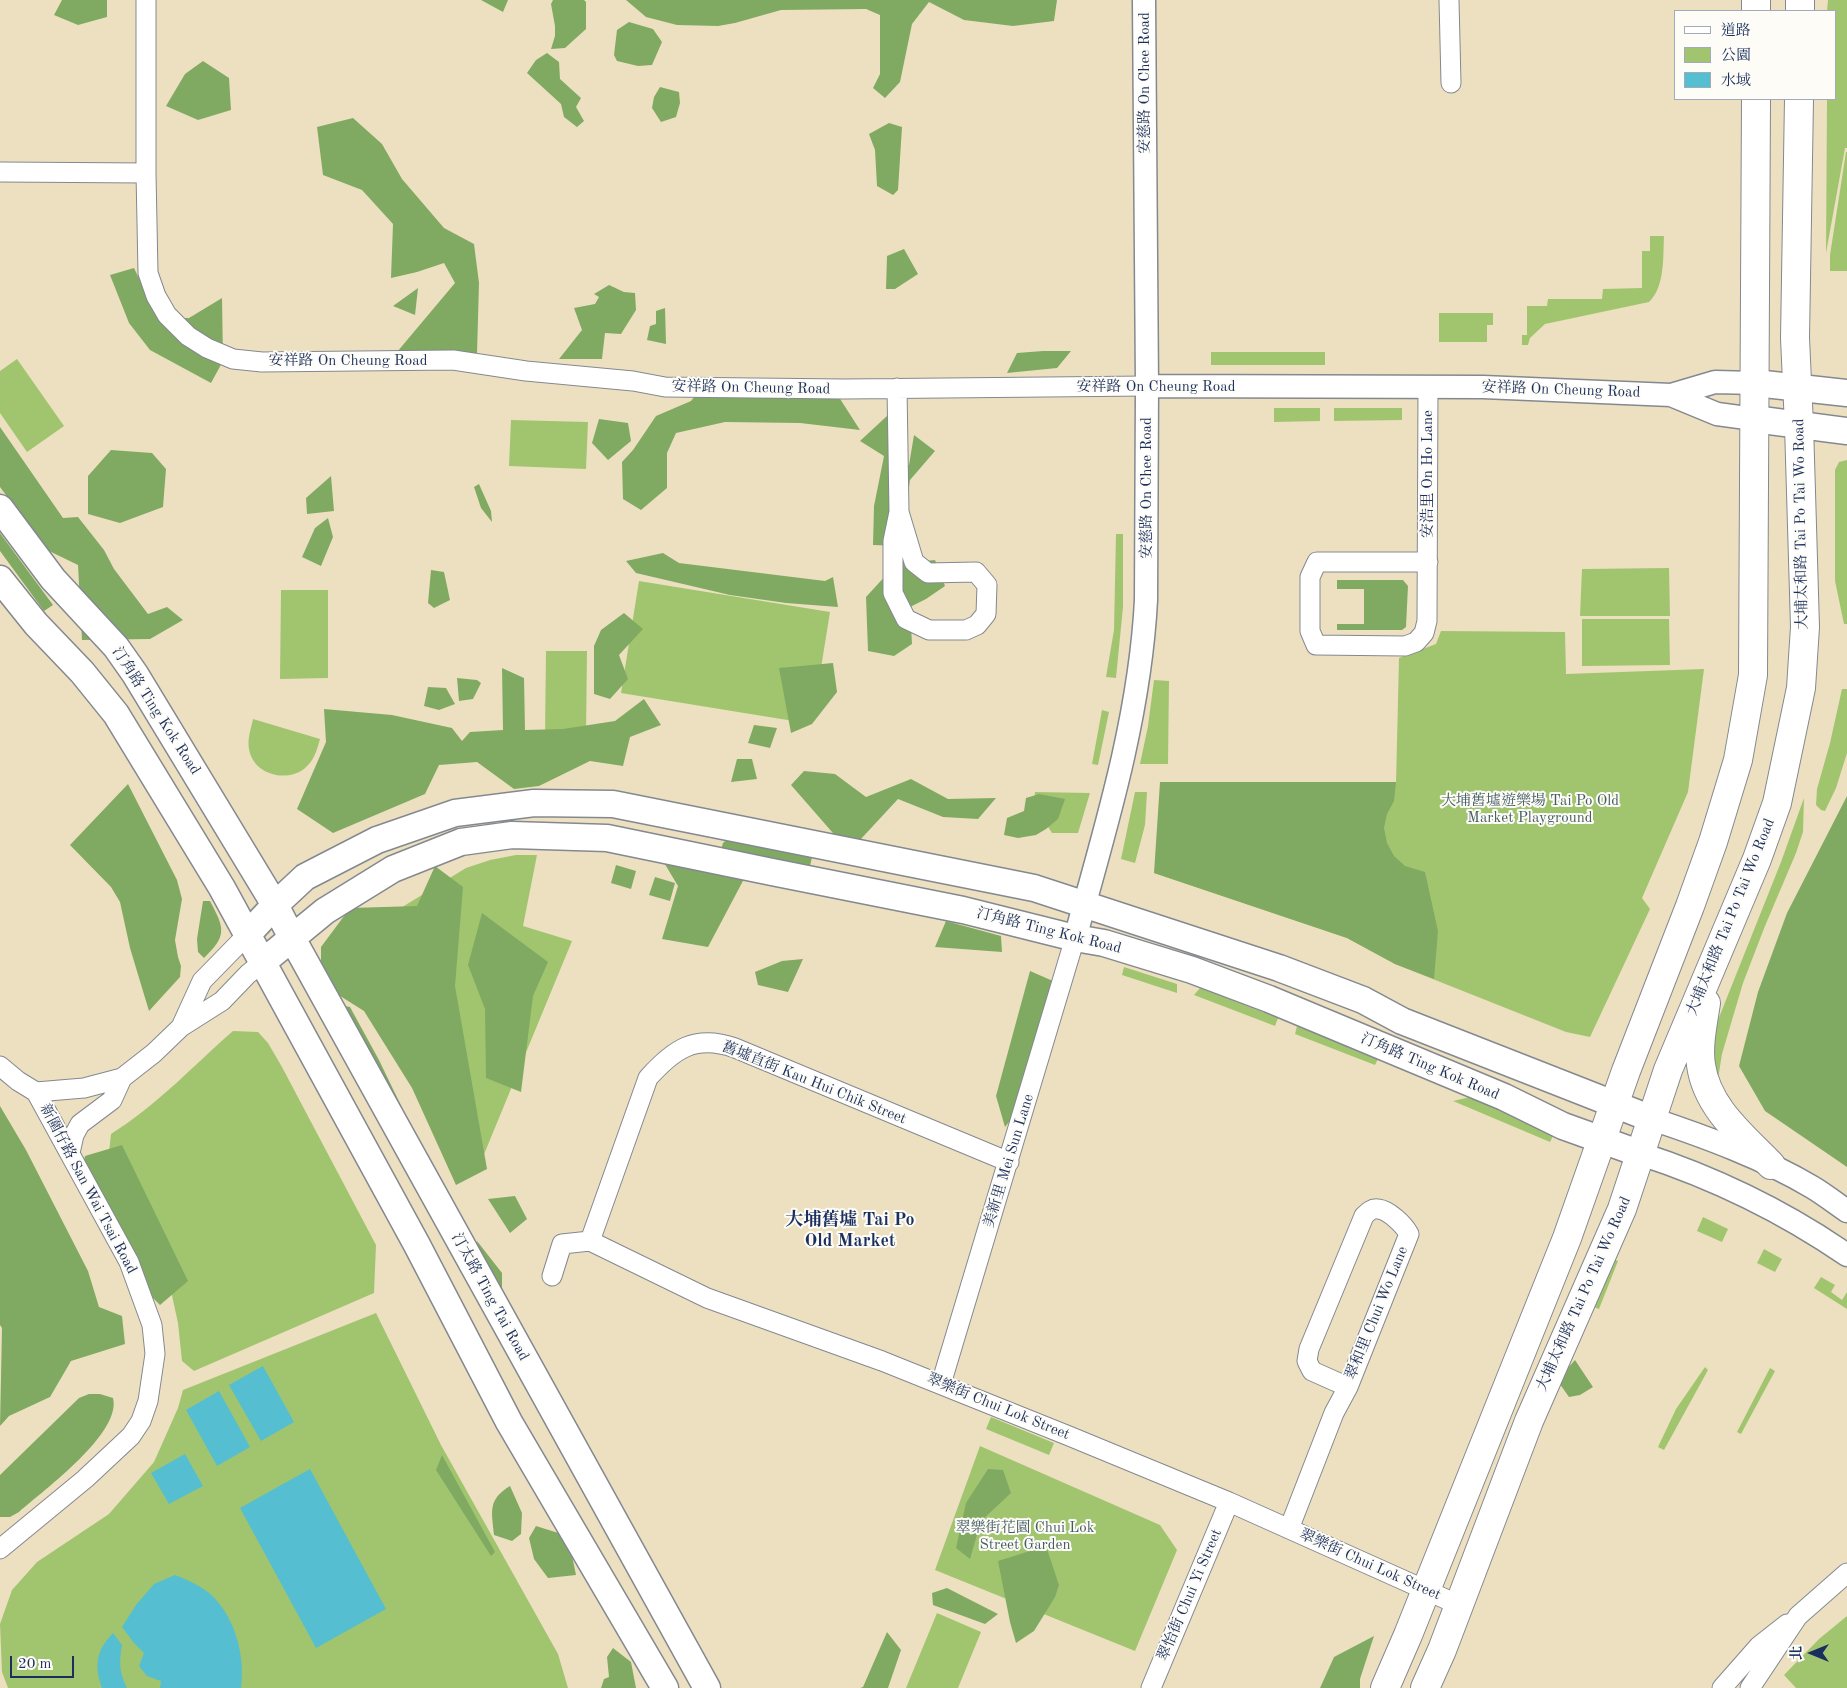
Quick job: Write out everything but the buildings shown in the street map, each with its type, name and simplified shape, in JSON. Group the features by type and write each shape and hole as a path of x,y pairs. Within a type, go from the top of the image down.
{"main road":[{"path":"1385,1688 1536,1320 1584,1196 1615,1104 1699,882 1738,760 1753,675 1756,100"},
{"name":"大埔太和路 Tai Po Tai Wo Road","path":"1425,1688 1442,1650 1532,1413 1622,1209 1674,1056 1757,859 1777,804 1801,688 1805,627 1799,425 1796,386 1795,283 1799,100"},
{"name":"安祥路 On Cheung Road","path":"1755,382 1843,393"},
{"name":"安祥路 On Cheung Road","path":"1754,419 1843,430"},
{"name":"汀角路 Ting Kok Road","path":"0,508 53,579 116,647 135,674 275,904"},
{"path":"0,579 36,624 82,672 116,714 222,888 417,1245 509,1422 665,1688"},
{"name":"汀角路 Ting Kok Road","path":"248,934 275,904 305,877 377,840 455,813 544,804 613,804 1031,887 1279,968 1363,1000 1402,1021 1652,1119"},
{"name":"汀角路 Ting Kok Road","path":"263,962 325,911 393,869 461,842 512,835 607,838 963,910 1075,938 1104,942 1192,970 1269,999 1504,1097 1563,1126 1641,1154"},
{"name":"汀太路 Ting Tai Road","path":"275,904 292,938 707,1688"},
{"path":"1710,972 1700,1064 1705,1085 1722,1114 1771,1165"}],"street":[{"name":"安祥路 On Cheung Road","path":"146,0 148,273 156,296 167,315 188,336 207,348 233,359 262,362 453,360 526,371 633,381 665,387 1428,386 1671,395 1715,382 1755,382"},
{"name":"安慈路 On Chee Road","path":"1075,938 1128,736 1142,658 1146,600 1147,386 1144,0"},
{"path":"1449,0 1451,83"},
{"path":"0,172 146,173"},
{"name":"安浩里 On Ho Lane","path":"1428,386 1428,562 1427,621 1424,633 1416,642 1405,646 1316,645 1310,631 1310,577 1317,562 1428,562"},
{"path":"897,388 899,512 893,541 893,593 906,619 929,630 966,630 977,625 986,614 987,585 976,572 928,573 914,562 899,512"},
{"name":"安祥路 On Cheung Road","path":"1671,395 1717,414 1754,419"},
{"path":"181,1027 202,981 248,934"},
{"name":"美新里 Mei Sun Lane","path":"941,1384 1075,938"},
{"path":"0,1066 18,1081 36,1092 84,1088 122,1078 154,1054 181,1027 222,1001 248,974 263,962"},
{"name":"舊墟直街 Kau Hui Chik Street","path":"590,1241 648,1078 664,1059 686,1046 704,1043 722,1044 735,1048 1009,1162"},
{"path":"70,1153 74,1135 80,1124 112,1100 122,1078"},
{"name":"新圍仔路 San Wai Tsai Road","path":"0,1549 85,1479 131,1436 141,1420 148,1401 155,1354 155,1340 146,1307 129,1262 36,1092"},
{"name":"汀角路 Ting Kok Road","path":"1652,1119 1686,1130 1771,1165 1813,1188 1847,1211"},
{"name":"汀角路 Ting Kok Road","path":"1641,1154 1673,1165 1769,1206 1847,1255"},
{"name":"翠和里 Chui Wo Lane","path":"1289,1529 1334,1413 1348,1387 1409,1234 1404,1225 1379,1209 1371,1210 1364,1216 1309,1349 1307,1361 1312,1371 1348,1387"},
{"path":"552,1276 562,1244 590,1241"},
{"name":"翠樂街 Chui Lok Street","path":"590,1241 707,1298 941,1384 1229,1502 1459,1605"},
{"name":"翠怡街 Chui Yi Street","path":"1151,1688 1229,1502"},
{"path":"1722,1688 1759,1646 1777,1630 1798,1616 1847,1573"},
{"path":"1750,1688 1798,1616"}],"green space":[{"path":"62,0 107,0 107,17 78,25 54,15"},
{"path":"481,0 508,0 503,12"},
{"path":"553,0 584,0 586,2 586,29 565,48 551,49 555,36 551,4"},
{"path":"626,0 1057,0 1054,21 1013,26 964,20 929,2 912,24 900,82 885,98 873,88 880,74 880,15 866,9 781,10 718,26 677,25 646,17"},
{"path":"1828,0 1847,0 1847,148 1845,148 1826,253 1827,100 1837,100 1837,10 1827,10"},
{"path":"629,22 653,29 662,42 652,65 638,66 617,61 614,55 617,30"},
{"path":"547,53 559,62 560,79 581,98 576,107 584,121 577,127 564,117 561,104 527,73 536,60"},
{"path":"203,61 229,78 231,110 198,120 166,106 185,74"},
{"path":"660,87 679,92 680,103 676,117 661,122 652,108 654,97"},
{"path":"353,118 382,144 402,179 444,228 474,244 479,283 477,354 397,352 455,283 444,263 391,278 393,224 362,190 323,175 317,127"},
{"path":"889,123 902,127 898,190 893,195 877,186 875,150 869,134"},
{"path":"1846,152 1847,271 1830,271 1830,255"},
{"path":"1650,236 1664,236 1661,280 1654,296 1649,302 1545,324 1530,338 1528,345 1522,345 1522,335 1527,335 1527,306 1547,306 1548,299 1602,299 1603,289 1642,288 1642,251 1650,251"},
{"path":"904,249 918,274 895,289 886,289 887,256"},
{"path":"134,268 146,293 162,318 189,318 222,298 223,361 211,383 150,350 129,323 110,275"},
{"path":"609,285 624,292 635,293 636,310 621,334 605,333 602,359 559,359 582,330 574,308 595,304 599,297 594,294"},
{"path":"418,288 415,315 393,306"},
{"path":"665,308 666,344 647,340 650,326 656,324 656,311"},
{"path":"1439,313 1493,313 1493,325 1487,325 1487,342 1439,342"},
{"path":"1071,351 1057,368 1007,373 1017,353"},
{"path":"1211,352 1325,352 1325,365 1211,365"},
{"path":"17,359 64,426 27,452 0,413 0,371"},
{"path":"709,378 835,391 860,430 800,423 725,422 676,433 667,453 667,488 641,510 623,499 622,462 633,450 656,416 691,401"},
{"path":"1274,408 1320,408 1320,421 1274,422"},
{"path":"1334,408 1402,408 1402,420 1334,421"},
{"path":"888,415 897,466 909,465 914,435 935,451 910,480 901,546 873,545 874,506 884,456 860,441"},
{"path":"599,419 628,423 631,441 608,460 592,443"},
{"path":"511,420 588,422 586,469 509,466"},
{"path":"0,427 63,518 78,517 104,550 114,569 148,614 167,607 183,620 150,639 82,640 78,565 47,550 0,487"},
{"path":"111,450 152,453 166,469 163,507 120,523 88,514 88,476"},
{"path":"1847,460 1847,624 1844,624 1835,581 1835,470 1839,462"},
{"path":"331,476 334,511 307,514 306,498"},
{"path":"479,484 491,511 492,522 481,508 474,487"},
{"path":"328,518 333,537 321,566 302,557 315,528"},
{"path":"0,533 53,605 44,611 0,551"},
{"path":"1116,534 1123,534 1123,607 1116,678 1106,677 1114,630"},
{"path":"663,553 679,563 825,581 833,577 838,607 786,603 730,595 636,573 626,561"},
{"path":"935,560 945,586 910,607 912,644 894,656 868,651 866,597 888,573 905,563"},
{"path":"1669,568 1670,616 1580,616 1582,569"},
{"path":"431,570 444,572 450,600 434,608 428,603"},
{"path":"1337,580 1403,580 1408,586 1406,627 1402,630 1337,630 1337,624 1364,624 1364,589 1337,589"},
{"path":"639,581 830,612 812,724 621,693"},
{"path":"281,590 328,590 328,678 280,679"},
{"path":"624,613 643,629 619,655 628,679 610,699 594,694 594,646 601,630"},
{"path":"1582,619 1669,619 1670,665 1582,666"},
{"name":"大埔舊墟遊樂場 Tai Po Old Market Playground","path":"1441,631 1565,632 1566,674 1704,669 1688,792 1642,898 1650,909 1590,1037 1566,1032 1395,964 1347,938 1154,873 1396,783 1399,658 1436,644"},
{"path":"546,651 587,651 586,736 545,735"},
{"path":"833,663 837,692 812,724 791,733 779,668"},
{"path":"502,668 524,678 525,730 563,729 615,721 644,699 661,725 630,737 623,766 590,761 539,786 514,789 477,762 439,765 425,794 333,833 297,809 326,742 324,709 392,715 452,728 462,741 470,732 503,730"},
{"path":"457,678 477,680 481,683 473,699 459,701"},
{"path":"1154,680 1169,681 1168,764 1140,764 1148,726"},
{"path":"428,687 446,688 455,704 439,710 424,706"},
{"path":"1842,689 1847,689 1847,753 1836,788 1825,811 1816,805 1817,789"},
{"path":"1102,710 1109,712 1098,765 1092,764"},
{"path":"253,719 320,739 313,759 304,769 288,775 271,774 263,770 252,758 249,749"},
{"path":"754,725 777,728 770,748 748,743"},
{"path":"737,759 752,759 757,779 731,782"},
{"path":"804,771 835,774 866,797 911,779 948,799 996,798 978,819 943,817 898,799 860,840 839,840 791,785"},
{"path":"1160,782 1396,782 1394,801 1387,814 1384,828 1387,843 1394,856 1405,866 1425,872 1438,931 1434,979 1395,964 1347,938 1154,873"},
{"path":"128,784 177,880 182,899 175,940 181,966 180,977 149,1011 130,948 120,902 111,887 70,845"},
{"path":"1035,792 1090,793 1078,833 1052,833 1034,805"},
{"path":"1135,792 1147,792 1145,825 1135,863 1121,859"},
{"path":"1039,794 1065,799 1058,819 1036,835 1018,838 1004,835 1007,818 1024,811 1026,798"},
{"path":"1847,796 1847,1167 1765,1111 1739,1066 1758,992 1787,913"},
{"path":"1804,798 1803,832 1743,983 1722,1054 1718,1079 1710,1069 1716,1025 1781,862"},
{"path":"747,821 818,831 810,866 792,890 744,879 708,947 662,939 678,886 663,861 715,869 723,843"},
{"path":"516,855 537,855 523,926 572,941 480,1164 350,939 466,868 490,860"},
{"path":"616,865 636,871 631,889 611,883"},
{"path":"435,866 463,887 455,986 487,1169 456,1185 412,1088 364,1011 321,984 321,947 350,908 417,906"},
{"path":"655,877 675,883 670,901 649,895"},
{"path":"203,901 210,901 221,925 220,937 217,943 204,958 198,952 197,939"},
{"path":"482,913 548,962 533,996 521,1092 486,1078 485,1009 468,965"},
{"path":"946,921 1001,936 1002,952 935,947"},
{"path":"803,959 788,992 758,985 755,972 782,961"},
{"path":"1124,967 1177,984 1177,993 1122,975"},
{"path":"1030,971 1053,981 1013,1117 1005,1127 996,1096"},
{"path":"1200,988 1278,1018 1275,1026 1194,995"},
{"path":"334,1004 350,1007 379,1060 406,1116 388,1121"},
{"path":"1297,1026 1379,1057 1375,1065 1295,1034"},
{"path":"233,1031 258,1032 268,1043 282,1067 376,1245 374,1293 194,1371 182,1361 178,1323 166,1268 108,1161 111,1134 159,1098"},
{"path":"1470,1097 1555,1132 1550,1142 1453,1101"},
{"path":"0,1106 26,1150 88,1271 99,1307 122,1316 125,1344 71,1361 50,1397 9,1416 0,1426 2,1328 0,1325"},
{"path":"122,1145 188,1281 160,1305 140,1285 79,1182 85,1156"},
{"path":"515,1196 527,1219 510,1233 488,1199"},
{"path":"1703,1217 1728,1229 1722,1242 1697,1231"},
{"path":"477,1241 502,1273 502,1292 478,1251"},
{"path":"1764,1249 1782,1259 1775,1272 1757,1263"},
{"path":"1610,1258 1618,1261 1599,1309 1591,1306"},
{"path":"1821,1277 1835,1285 1831,1292 1842,1300 1847,1292 1847,1309 1814,1288"},
{"path":"376,1313 441,1445 558,1654 568,1688 8,1688 2,1672 0,1624 12,1590 37,1562 109,1514 154,1462 178,1408 183,1390"},
{"path":"1575,1360 1593,1387 1580,1395 1569,1397 1557,1380"},
{"path":"1705,1367 1708,1370 1664,1450 1658,1447 1676,1409"},
{"path":"1770,1368 1775,1371 1741,1434 1737,1432"},
{"path":"89,1394 100,1394 113,1398 113,1412 106,1427 94,1444 46,1490 19,1512 10,1517 0,1517 0,1475 79,1398"},
{"path":"991,1417 1054,1443 1049,1455 986,1429"},
{"name":"翠樂街花園 Chui Lok Street Garden","path":"980,1446 1160,1525 1177,1550 1135,1651 935,1570"},
{"path":"442,1455 495,1552 491,1556 436,1470"},
{"path":"988,1469 1003,1470 1011,1493 981,1521 970,1559 956,1548 966,1503"},
{"path":"510,1486 522,1513 521,1534 512,1541 494,1535 492,1513 494,1502 498,1496"},
{"path":"536,1526 568,1536 576,1575 548,1578 534,1559 529,1538"},
{"path":"1046,1546 1059,1585 1055,1597 1034,1631 1016,1643 998,1561"},
{"path":"947,1588 998,1614 985,1624 933,1605 932,1593"},
{"path":"937,1613 981,1632 958,1688 906,1688"},
{"path":"1847,1616 1847,1688 1796,1688 1784,1675 1819,1639"},
{"path":"887,1632 901,1650 888,1688 860,1688 863,1687"},
{"path":"1374,1636 1360,1679 1360,1688 1320,1688 1334,1657"},
{"path":"613,1648 631,1662 636,1688 601,1688 604,1679 609,1677 607,1657"}],"water":[{"path":"263,1366 294,1422 261,1441 229,1385"},
{"path":"219,1391 250,1447 217,1466 186,1410"},
{"path":"185,1454 203,1486 169,1504 151,1473"},
{"path":"310,1469 386,1609 316,1648 240,1508"},
{"path":"175,1575 209,1593 228,1616 239,1644 242,1674 241,1688 160,1688 161,1681 147,1676 139,1666 144,1653 122,1627 136,1605 154,1584"},
{"path":"113,1633 122,1645 120,1667 127,1688 102,1688 99,1680 97,1665 100,1652"}],"district":[{"name":"大埔舊墟 Tai Po Old Market","path":"850,1230"}]}
